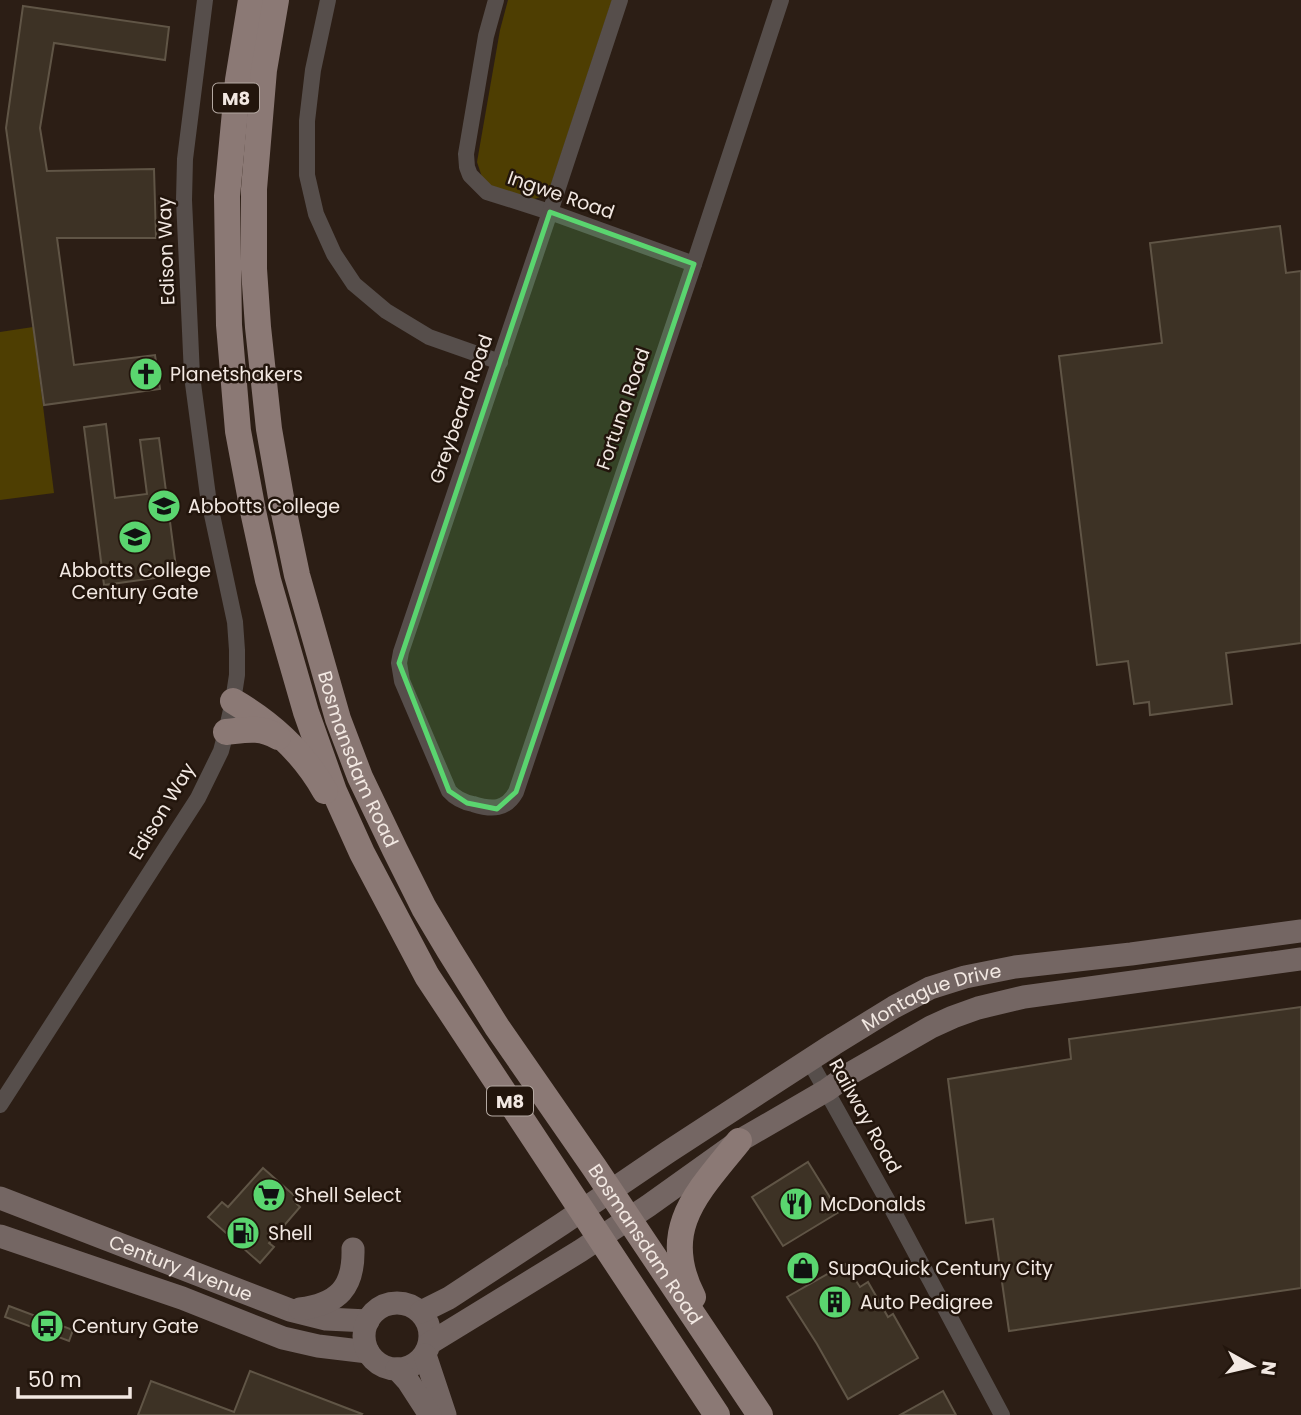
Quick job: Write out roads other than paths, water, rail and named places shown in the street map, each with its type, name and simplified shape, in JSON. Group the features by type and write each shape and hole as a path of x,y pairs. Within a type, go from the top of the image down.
{"main road":[{"name":"Bosmansdam Road","path":"251,0 238,80 227,196 229,325 238,431 268,580 306,712 334,791 362,853 427,976 596,1201 629,1219 760,1415"},
{"name":"Bosmansdam Road","path":"276,0 264,69 254,189 254,269 269,429 297,575 338,719 360,777 424,908 497,1027 596,1201"},
{"path":"233,701 269,724 290,746 320,783 362,853"},
{"path":"226,732 261,730 270,732 290,746"},
{"path":"737,1381 690,1291 681,1266 679,1250 682,1226 692,1203 739,1141"},
{"path":"596,1201 604,1210 606,1221 599,1238"},
{"name":"Bosmansdam Road","path":"599,1238 717,1415"}],"street":[{"name":"Edison Way","path":"0,1105 198,798 221,751 233,701 237,676 235,622 208,496 192,376 184,200 189,118 205,0"},
{"path":"328,0 313,70 307,121 307,175 316,214 334,254 354,284 386,311 429,337 500,362"},
{"name":"Ingwe Road","path":"496,0 481,60 467,154 470,175 487,192 694,264"},
{"name":"Greybeard Road","path":"484,808 455,798 449,791 402,681 399,663 620,0"},
{"name":"Fortuna Road","path":"484,808 497,809 507,804 516,792 781,0"},
{"name":"Montague Drive","path":"596,1201 809,1060 930,988 965,977 1015,967 1301,930"},
{"name":"Montague Drive","path":"599,1238 739,1141 851,1073 953,1017 1002,1002 1301,959"},
{"name":"Railway Road","path":"809,1060 1002,1415"},
{"name":"Century Avenue","path":"0,1198 290,1310 326,1319 368,1321"},
{"path":"421,1312 449,1298 596,1201"},
{"name":"Century Avenue","path":"0,1236 157,1288 283,1338 318,1346 368,1352"},
{"path":"427,1349 599,1238"},
{"path":"290,1310 321,1306 340,1294 351,1273 353,1249"},
{"path":"390,1303 409,1304 421,1312 429,1325 431,1335 427,1349 419,1361 411,1366 397,1369 380,1364 368,1352 364,1336 368,1321 377,1310 390,1303"},
{"path":"427,1349 445,1415"},
{"path":"397,1369 430,1415"}],"place":[{"name":"Planetshakers","path":"146,374"},
{"name":"Abbotts College","path":"164,506"},
{"name":"Abbotts College Century Gate","path":"135,537"},
{"name":"Shell Select","path":"269,1195"},
{"name":"McDonalds","path":"796,1204"},
{"name":"Shell","path":"243,1233"},
{"name":"SupaQuick Century City","path":"803,1268"},
{"name":"Auto Pedigree","path":"835,1302"},
{"name":"Century Gate","path":"47,1326"}]}
